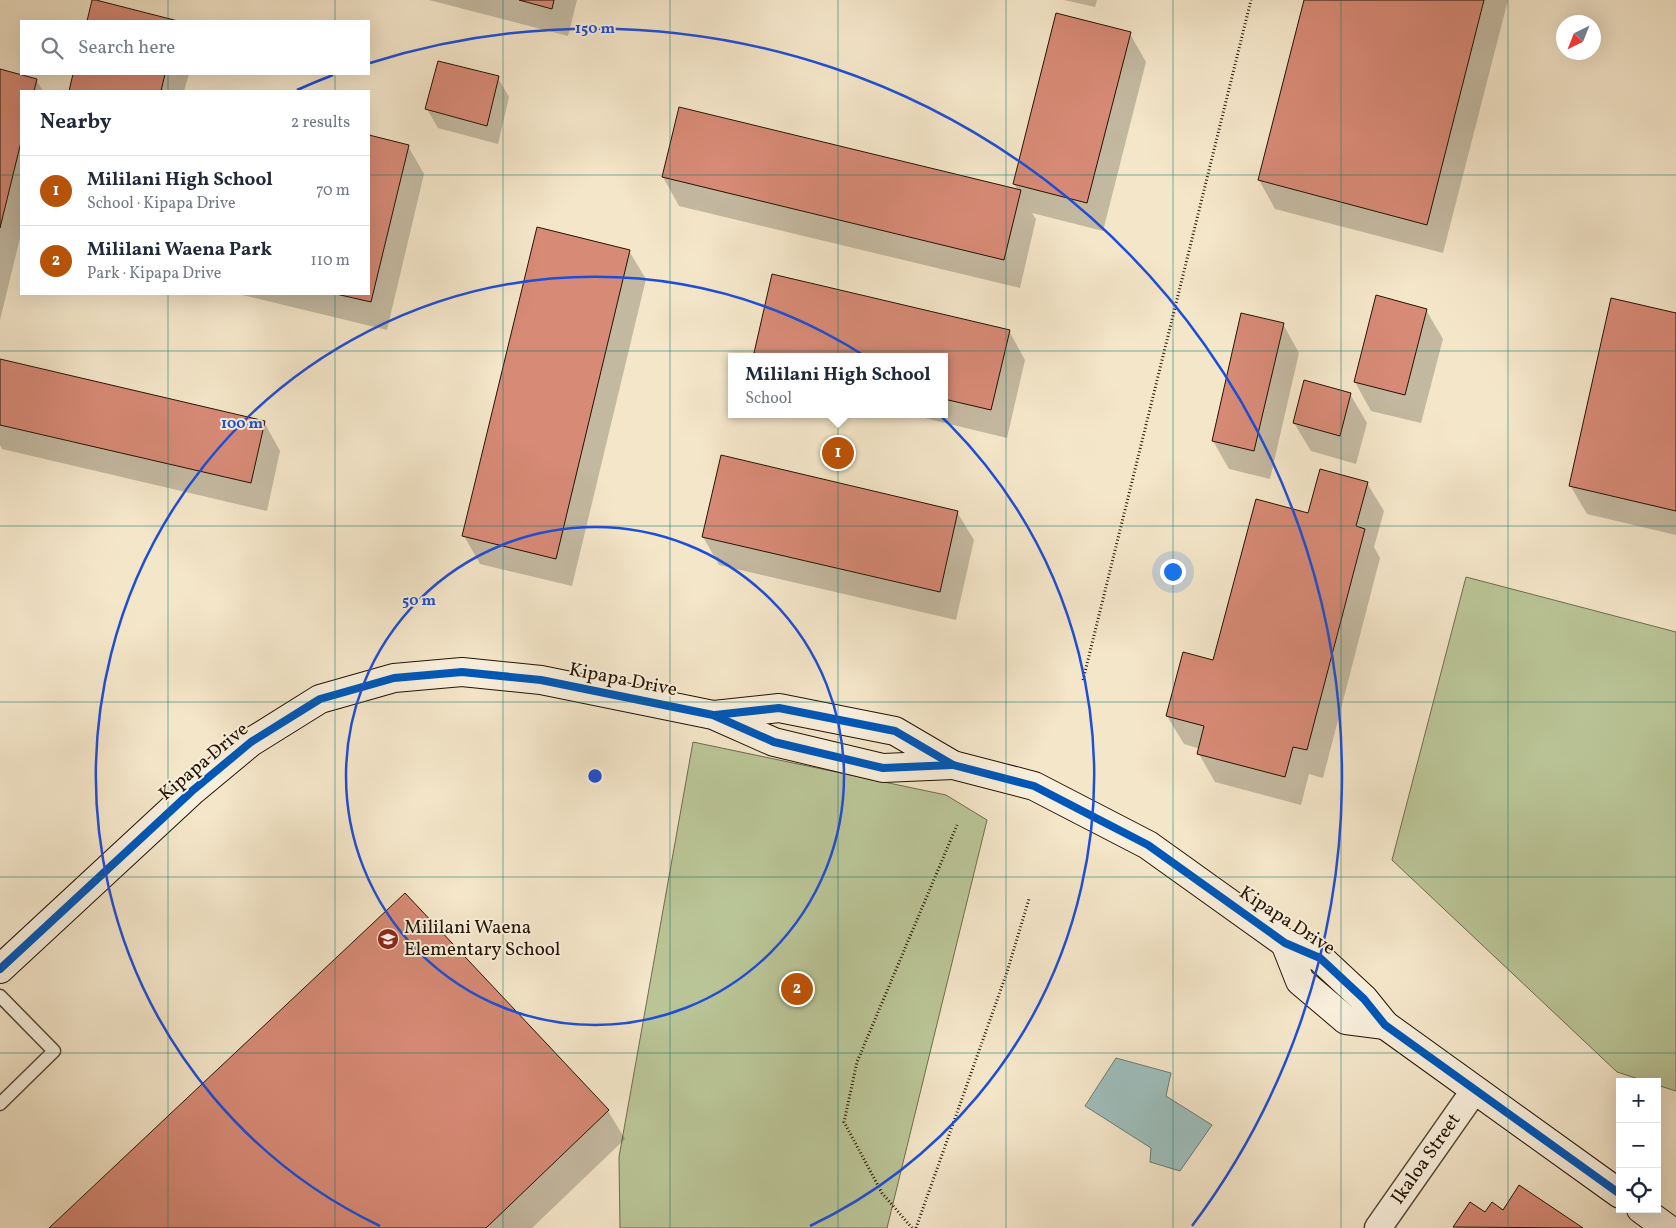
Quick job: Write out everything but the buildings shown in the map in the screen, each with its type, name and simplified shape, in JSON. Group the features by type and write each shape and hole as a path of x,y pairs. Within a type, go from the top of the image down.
{"street":[{"name":"Kipapa Drive","path":"0,969 192,791 251,742 320,699 394,678 462,672 541,680 713,715 774,742 883,768 953,765"},
{"name":"Kipapa Drive","path":"713,715 779,708 895,731 953,765 1034,786 1148,845 1285,943 1320,958 1364,999 1385,1025 1474,1091 1616,1191"},
{"name":"Ikaloa Street","path":"1378,1228 1474,1091"},
{"path":"1646,1213 1667,1228"}],"lane":[{"path":"0,996 54,1051 0,1104"}],"path":[{"path":"1083,680 1250,0"},
{"path":"912,1228 882,1193 844,1122 857,1062 957,825"},
{"path":"916,1228 1004,981 1029,899"}],"green space":[{"path":"1466,577 1676,632 1676,1091 1661,1086 1661,1078 1636,1078 1617,1072 1392,860"},
{"path":"693,742 946,795 987,820 887,1228 620,1228 619,1157"}],"water":[{"path":"1116,1058 1171,1073 1166,1096 1212,1125 1180,1171 1150,1162 1151,1148 1085,1106"}],"cycle path":[{"path":"0,969 192,791 251,742 320,699 394,678 462,672 541,680 713,715 774,742 883,768 953,765"},
{"path":"715,715 779,708 895,731 953,765 1034,786 1148,845 1285,943 1320,958 1364,999 1385,1025 1616,1191"}],"place":[{"name":"Mililani High School","path":"838,453"},
{"name":"Mililani Waena Elementary School","path":"388,939"},
{"name":"Mililani Waena Park","path":"797,989"}]}
